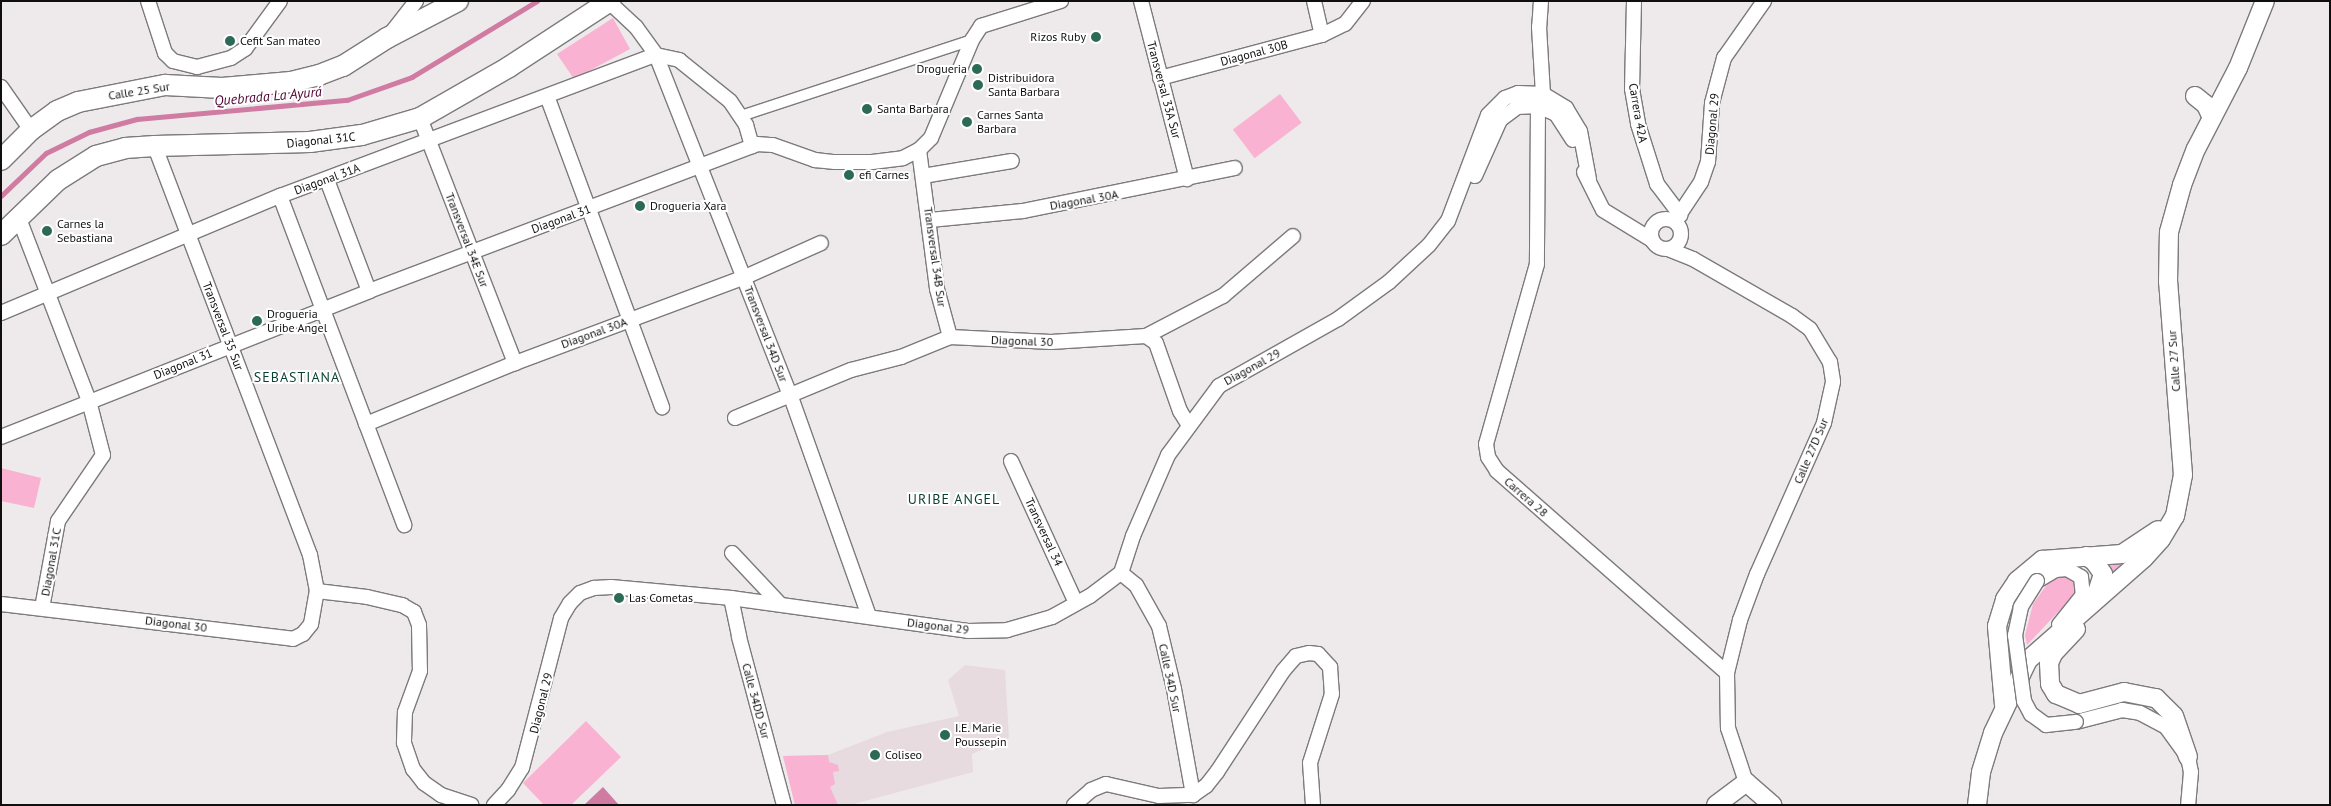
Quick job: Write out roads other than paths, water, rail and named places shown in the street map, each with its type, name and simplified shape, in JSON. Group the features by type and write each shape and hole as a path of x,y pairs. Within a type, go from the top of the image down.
{"main road":[{"name":"Calle 25 Sur","path":"1,160 31,130 57,111 78,102 165,85 232,88 290,82 319,75 343,66 387,38 458,1"},
{"name":"Diagonal 31C","path":"1,235 18,216 58,180 96,156 125,148 155,146 310,142 362,135 420,118 509,67 609,2"}],"street":[{"path":"148,1 160,43 173,61 197,67 231,58 245,48 280,1"},
{"path":"387,38 416,1"},
{"path":"919,150 931,138 972,40 981,26 991,20 1061,1"},
{"name":"Transversal 33A Sur","path":"1141,1 1187,179"},
{"path":"1314,1 1322,36"},
{"name":"Diagonal 30B","path":"1160,78 1322,36 1345,24 1363,1"},
{"name":"Carrera 28","path":"1541,1 1539,27 1538,264 1486,444 1488,457 1497,471 1727,673"},
{"name":"Carrera 42A","path":"1634,1 1632,89 1638,124 1657,184 1677,218"},
{"name":"Diagonal 29","path":"1677,218 1701,182 1708,162 1712,103 1724,58 1764,1"},
{"name":"Calle 27 Sur","path":"1977,805 1981,772 1993,733 2028,660 2040,647 2144,558 2161,539 2178,504 2182,475 2167,252 2182,185 2212,118 2238,68 2265,1"},
{"name":"Transversal 34D Sur","path":"609,2 636,27 656,55 791,397 869,616"},
{"path":"741,116 972,40"},
{"path":"656,55 679,60 730,101 741,116 752,146"},
{"name":"Diagonal 31A","path":"1,313 280,196 327,180 656,55"},
{"path":"1,87 31,130"},
{"name":"Diagonal 29","path":"494,805 508,790 522,768 562,618 570,603 580,593 594,588 610,587 779,603 968,631 1007,630 1052,617 1121,574 1150,491 1188,424 1219,386 1234,375 1338,319 1389,282 1429,245 1448,221 1488,115 1505,98 1518,93 1566,108 1573,119 1586,154 1589,179 1603,210 1627,227 1652,234"},
{"path":"546,96 628,321 662,407"},
{"path":"2195,96 2206,105 2212,118"},
{"name":"Transversal 34E Sur","path":"420,118 514,363"},
{"name":"Diagonal 31","path":"1,437 369,291 588,210 752,146 765,143 815,160 835,162 872,162 903,158 919,150"},
{"name":"Transversal 35 Sur","path":"155,146 310,554 317,592"},
{"name":"Transversal 34B Sur","path":"919,150 930,220 937,289 950,337"},
{"path":"923,176 1012,161"},
{"name":"Diagonal 30A","path":"930,220 1023,211 1235,168"},
{"path":"327,180 369,291"},
{"path":"280,196 404,525"},
{"name":"Diagonal 31C","path":"18,216 49,292 89,401 103,455 58,521 42,608"},
{"path":"1681,237 1674,247 1668,249 1662,248 1652,234 1662,219 1677,218 1681,237 1693,259"},
{"name":"Diagonal 30","path":"735,418 791,397 851,370 901,357 950,337 1051,342 1146,336 1223,296 1293,236"},
{"name":"Diagonal 30A","path":"366,424 514,363 745,277 821,243"},
{"name":"Calle 27D Sur","path":"1668,249 1693,259 1810,329 1830,362 1833,382 1824,423 1747,602 1727,673"},
{"path":"1146,336 1156,343 1180,411 1188,424"},
{"name":"Transversal 34","path":"1011,461 1076,603"},
{"path":"2004,708 2004,682 1998,626 2005,599 2032,566 2042,560 2061,556 2122,554 2138,546 2164,525 2178,504"},
{"path":"732,553 779,603"},
{"path":"2061,556 2037,581 2021,607 2015,635 2024,701 2031,714 2046,724 2076,722 2108,712 2140,713 2166,727 2188,757"},
{"path":"2086,556 2094,561 2103,574 2094,600"},
{"path":"2144,558 2053,654 2049,679 2056,694 2079,704 2124,692 2156,698 2174,716 2188,757 2191,772 2188,805"},
{"path":"2037,581 2055,570 2066,568 2081,577 2083,595 2040,647"},
{"name":"Calle 34D Sur","path":"1121,574 1136,585 1159,626 1174,689 1193,795"},
{"path":"317,592 376,599 402,605 414,612 419,625 420,663 414,690 404,712 404,743 413,769 424,783 441,794 471,805"},
{"name":"Diagonal 30","path":"1,604 293,639 303,634 311,624 317,592"},
{"name":"Calle 34DD Sur","path":"731,598 739,637 784,805"},
{"path":"1074,803 1091,790 1106,784 1159,796 1193,795 1206,786 1217,772 1290,662 1296,656 1318,654 1330,667 1332,694 1310,763 1313,805"},
{"path":"1727,673 1728,728 1746,782 1772,805"},
{"path":"1716,805 1746,782"}],"waterway":[{"name":"Quebrada La Ayurá","path":"1,196 46,153 89,132 137,119 347,100 412,77 537,1"}],"place":[{"name":"Rizos Ruby","path":"1096,37"},
{"name":"Cefit San mateo","path":"230,41"},
{"name":"Drogueria","path":"977,69"},
{"name":"Distribuidora Santa Barbara","path":"978,85"},
{"name":"Santa Barbara","path":"867,109"},
{"name":"Carnes Santa Barbara","path":"967,122"},
{"name":"efi Carnes","path":"849,175"},
{"name":"Drogueria Xara","path":"640,206"},
{"name":"Carnes la Sebastiana","path":"47,231"},
{"name":"Drogueria Uribe Angel","path":"257,321"},
{"name":"Las Cometas","path":"619,598"},
{"name":"I.E. Marie Poussepin","path":"945,735"},
{"name":"Coliseo","path":"875,755"}],"district":[{"name":"SEBASTIANA","path":"297,377"},
{"name":"URIBE ANGEL","path":"954,499"}]}
